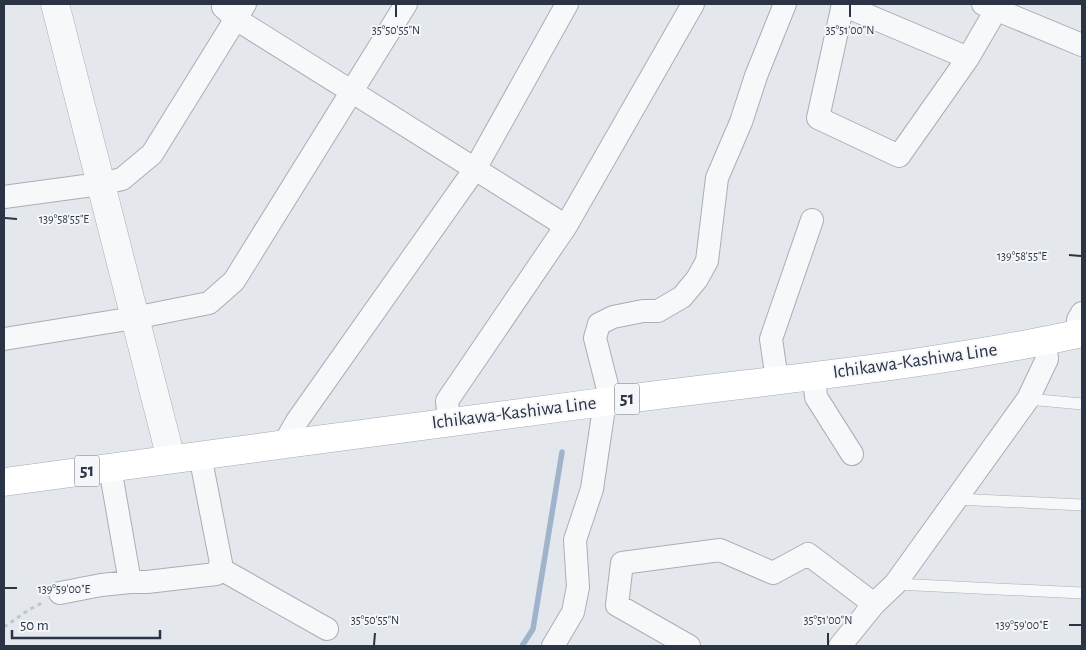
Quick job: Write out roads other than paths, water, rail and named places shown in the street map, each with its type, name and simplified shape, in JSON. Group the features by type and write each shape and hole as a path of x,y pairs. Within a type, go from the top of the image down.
{"main road":[{"name":"Ichikawa-Kashiwa Line","path":"4,482 448,421 934,359 1045,341 1081,327"}],"street":[{"path":"55,4 171,459"},
{"path":"4,340 209,303 234,281 406,4"},
{"path":"284,444 303,413 475,169 567,4"},
{"path":"448,421 447,402 566,226 693,4"},
{"path":"553,646 573,612 578,587 575,540 592,489 608,401 595,338 599,324 613,316 643,311 658,311 682,297 697,279 707,261 717,178 741,122 756,76 786,4"},
{"path":"968,58 843,4 818,118 899,156 968,58 989,7 1082,45"},
{"path":"4,197 100,184 122,179 152,154 234,9 352,91 566,226"},
{"path":"777,380 771,339 812,220"},
{"path":"840,646 874,604 895,584 1028,399 1047,359 1045,341"},
{"path":"814,375 816,396 852,454"},
{"path":"60,593 101,585 216,574 222,563 200,455"},
{"path":"110,468 130,582"},
{"path":"689,646 617,605 622,563 720,550 773,573 808,554 874,604"},
{"path":"219,568 327,630"}],"lane":[{"path":"1028,399 1082,404"},
{"path":"956,499 1082,505"},
{"path":"895,584 1082,593"}],"waterway":[{"path":"522,646 533,629 562,452"}]}
